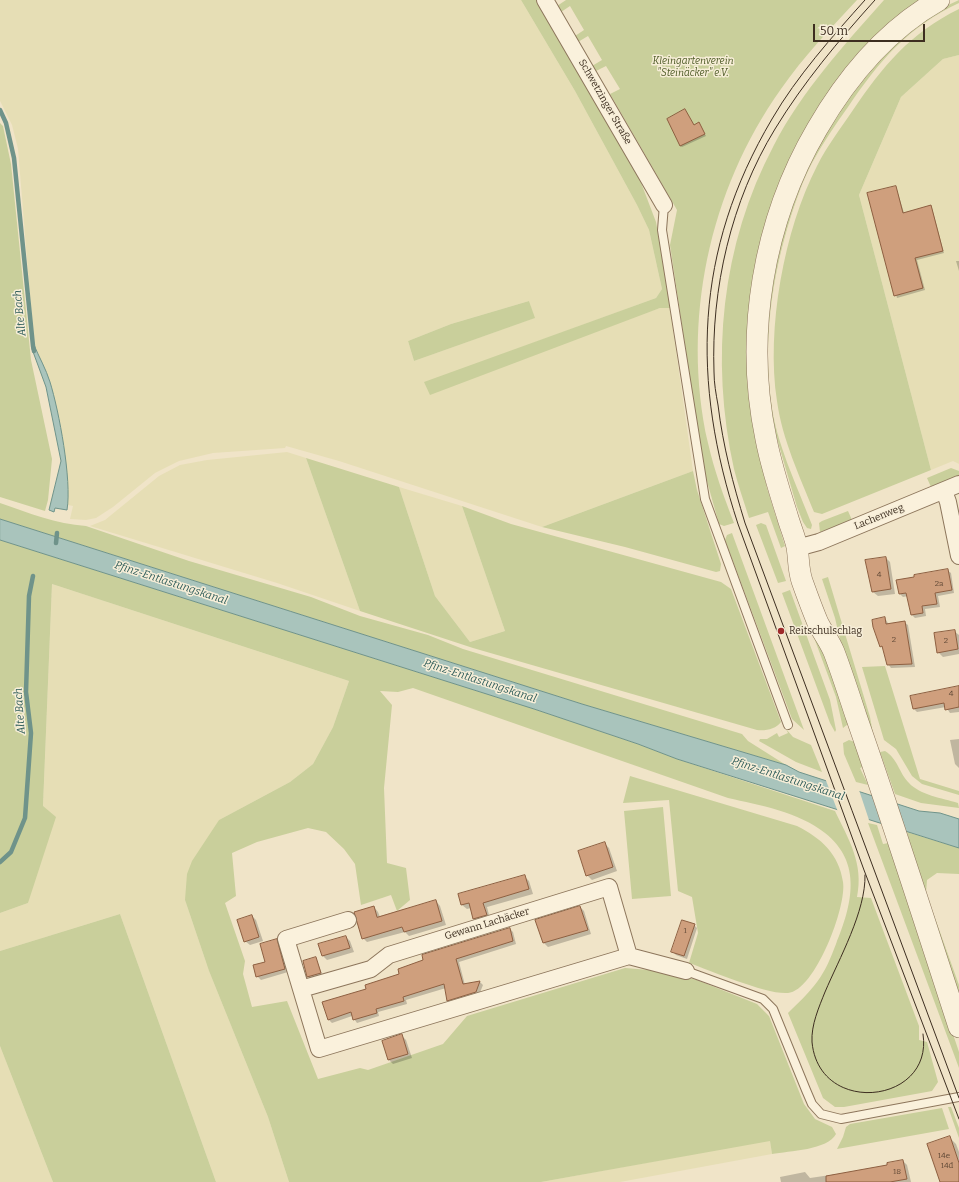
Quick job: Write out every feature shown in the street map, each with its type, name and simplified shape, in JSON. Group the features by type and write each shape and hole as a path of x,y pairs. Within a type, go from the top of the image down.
{"street":[{"name":"Schwetzinger Straße","path":"545,0 664,205"},
{"path":"939,0 910,18 865,60 836,98 809,142 794,175 776,225 766,260 758,339 758,383 765,436 772,468 797,548 807,559 830,621 833,649 881,789 959,1027"},
{"name":"Lachenweg","path":"797,548 819,542 959,484"},
{"path":"944,491 948,502 959,556"},
{"name":"Gewann Lachäcker","path":"301,989 371,969 389,954 609,887 629,956"},
{"path":"348,920 286,939 319,1049 629,956 686,971"}],"lane":[{"path":"664,205 662,230 705,499 788,725"},
{"path":"686,971 763,999 773,1009 812,1104 821,1114 842,1119 959,1097"}],"shaded area":[{"path":"0,0 521,0 575,91 637,205 649,230 662,289 656,298 424,383 660,308 670,308 693,471 542,527 339,461 286,446 285,448 213,453 179,461 155,473 113,507 96,518 86,520 70,519 73,506 68,505 67,476 50,382 34,345 18,149 12,125 0,101","holes":["529,301 534,318 414,361 408,341 451,324"]},
{"path":"959,55 959,464 953,461 931,470 859,195 901,97 943,59"},
{"path":"287,452 306,458 360,611 277,583 90,526 105,520 159,476 180,465 207,460"},
{"path":"399,487 462,506 505,631 470,642 435,596"},
{"path":"52,584 349,681 333,727 313,764 290,782 219,820 185,900 209,971 268,1117 289,1182 216,1182 120,914 0,951 0,913 28,903 43,807"},
{"path":"0,1046 53,1182 0,1182"},
{"path":"770,1140 772,1154 620,1182 541,1182"}],"green space":[{"path":"521,0 536,0 640,180 656,222 668,288 670,308 660,308 430,395 424,382 656,298 662,289 649,230 637,205 575,91"},
{"name":"Kleingartenverein \"Steinäcker\" e.V.","path":"566,0 857,0 798,66 756,128 735,170 719,213 707,258 700,304 698,351 700,397 710,453 734,523 724,526 719,524 703,467 670,245 677,210 610,94 620,89 606,66 596,71 592,66 602,60 588,36 578,42 575,36 584,30 570,6 561,12 557,6"},
{"path":"884,0 922,0 900,15 777,196 759,452 767,488 785,546 781,548 768,512 749,518 734,469 727,428 723,386 722,345 725,303 732,262 742,222 756,183 785,125 824,69"},
{"path":"959,0 959,3 941,12 910,34 883,60 860,90 829,134 812,163 798,196 784,239 774,285 771,308 768,354 769,378 771,401 777,433 812,525 811,529 807,528 797,507 775,432 766,382 768,306 784,225 809,162 844,102 888,48 944,7"},
{"path":"959,9 959,55 943,59 901,97 859,195 931,470 822,514 814,512 787,444 779,415 774,373 776,312 780,280 795,220 805,192 817,166 834,137 875,79 912,40 942,18"},
{"path":"0,123 3,126 11,164 31,360 52,459 48,500 45,511 0,497"},
{"path":"529,301 535,318 414,361 408,341 451,324"},
{"path":"306,458 399,487 435,596 470,642 505,631 462,506 511,524 721,582 731,589 781,722 770,729 757,730 473,648 360,611"},
{"path":"951,468 959,471 959,475 931,487 927,478"},
{"path":"693,471 697,490 721,564 720,571 716,572 625,547 542,527"},
{"path":"0,503 64,523 86,526 189,561 311,597 360,616 428,635 463,649 742,734 748,741 786,765 582,704 0,519"},
{"path":"848,511 852,520 820,532 819,523"},
{"path":"761,523 766,525 786,581 778,583 756,525"},
{"path":"732,533 804,730 792,719 725,540 727,535"},
{"path":"0,540 534,709 638,744 677,759 835,811 850,842 857,863 859,885 857,897 871,898 919,1026 919,1040 927,1042 938,1082 932,1091 844,1107 835,1107 823,1098 788,1013 814,986 826,968 842,929 850,900 851,885 845,858 837,845 825,833 803,820 778,810 728,798 413,688 398,692 380,691 392,705 384,788 387,863 406,868 410,900 397,911 391,895 361,905 355,864 344,849 326,832 308,828 257,842 232,853 236,896 225,903 245,961 243,974 252,1007 287,1001 318,1079 360,1068 368,1070 443,1044 467,1016 625,968 662,971 697,980 757,1004 769,1016 804,1104 815,1119 832,1127 836,1134 832,1139 817,1147 798,1151 772,1154 770,1141 541,1182 289,1182 268,1117 209,971 185,900 187,874 192,861 219,820 290,782 313,764 333,727 349,681 52,584 43,806 56,817 28,903 0,913"},
{"path":"828,577 870,717 874,739 845,661 835,618 822,579"},
{"path":"796,589 831,667 848,724 843,728 836,697"},
{"path":"790,590 830,700 836,730 835,732 830,723 782,593"},
{"path":"885,666 920,779 959,791 959,795 922,784 912,776 896,749 884,740 862,667"},
{"path":"786,729 793,737 811,745 822,772 796,762 759,741 760,739 767,739 777,733 779,737 788,733"},
{"path":"849,740 855,742 863,767 860,768 868,785 856,782 844,754 843,743"},
{"path":"885,751 893,758 906,779 914,787 932,796 958,803 959,808 921,803 895,794 880,752"},
{"path":"630,776 797,826 814,836 828,848 838,863 843,882 843,894 840,909 827,946 809,978 798,989 788,993 779,993 739,982 689,963 698,933 692,897 678,891 669,800 623,803"},
{"path":"663,807 671,896 632,899 624,811"},
{"path":"868,823 877,825 883,844 889,843 959,1052 959,1068"},
{"path":"907,832 959,848 959,874 937,873 927,880 926,893 959,985 959,1001 919,877"},
{"path":"120,914 216,1182 53,1182 0,1046 0,951"},
{"path":"948,1107 951,1107 959,1128 959,1138"},
{"path":"942,1108 949,1129 837,1149 846,1127 850,1124"}],"water":[{"path":"34,345 50,382 61,427 68,481 67,510 55,508 54,512 49,510 61,461 46,387 32,349"},
{"name":"Pfinz-Entlastungskanal","path":"0,519 582,704 786,765 799,772 919,811 940,813 959,819 959,848 677,759 638,744 534,709 0,540"}],"pier":[{"path":"825,778 859,790 870,823 838,812"}],"building":[{"path":"685,109 694,125 699,122 705,134 680,146 667,119"},
{"path":"896,186 903,213 931,205 943,251 915,258 923,288 894,296 867,193"},
{"path":"886,557 891,589 872,592 865,560"},
{"path":"948,569 952,590 935,593 937,604 922,606 923,613 911,615 906,593 899,594 896,580"},
{"path":"885,617 886,624 905,621 912,664 887,665 882,646 880,647 873,627 872,620"},
{"path":"955,630 958,649 937,653 934,633"},
{"path":"959,686 959,707 945,710 944,703 913,709 910,696"},
{"path":"605,842 613,867 586,876 578,851"},
{"path":"525,875 529,889 483,903 487,915 473,919 469,903 461,905 458,894"},
{"path":"436,900 442,921 404,932 402,927 362,939 354,912 374,906 377,917"},
{"path":"580,906 588,930 543,943 535,920"},
{"path":"252,915 259,937 244,942 237,920"},
{"path":"682,920 695,924 684,956 671,952"},
{"path":"510,928 513,941 456,959 463,984 480,981 476,992 447,1001 444,984 403,997 404,1001 376,1009 377,1013 353,1020 351,1012 328,1020 322,1002 366,989 365,985 399,974 398,969 423,960 422,955"},
{"path":"346,936 350,948 322,956 318,944"},
{"path":"277,939 285,969 256,977 253,965 265,962 260,944"},
{"path":"316,957 321,973 307,977 303,961"},
{"path":"402,1034 408,1054 388,1060 382,1041"},
{"path":"950,1136 959,1163 959,1182 940,1182 927,1144"},
{"path":"903,1160 907,1179 890,1182 826,1182 826,1176 887,1165 887,1163"}],"waterway":[{"name":"Alte Bach","path":"0,110 6,123 14,158 34,351"},
{"path":"56,543 57,533"},
{"name":"Alte Bach","path":"0,862 11,852 25,818 31,733 26,692 29,596 33,576"}],"tram line":[{"path":"865,0 792,87 772,119 746,168 727,218 715,267 708,317 708,368 713,419 723,471 738,524 864,870 959,1119"},
{"path":"875,0 835,46 797,95 775,129 746,186 727,246 720,278 714,341 714,380 726,450 745,523 959,1098"},
{"path":"865,875 861,904 851,935 825,992 814,1023 812,1042 819,1066 834,1082 853,1091 874,1092 895,1087 911,1075 922,1058 923,1034"}],"place":[{"name":"Reitschulschlag","path":"781,631"}]}
